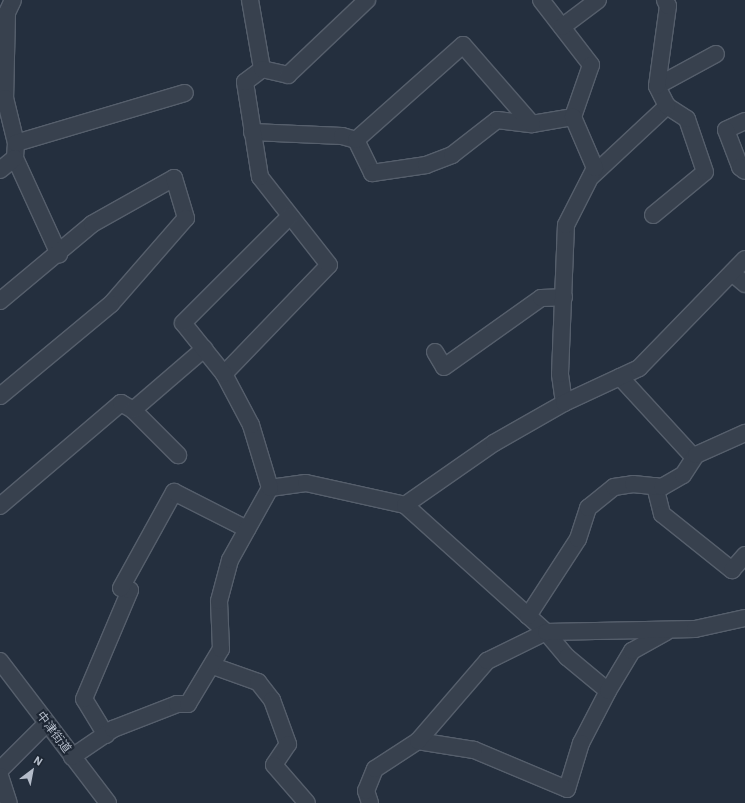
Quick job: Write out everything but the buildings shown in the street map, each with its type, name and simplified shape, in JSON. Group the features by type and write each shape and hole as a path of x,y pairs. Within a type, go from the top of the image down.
{"street":[{"path":"250,0 262,69"},
{"path":"224,374 329,266 260,177 245,82 262,69 288,74 367,0"},
{"path":"541,0 591,65 573,117 590,152 595,168 566,225 560,374 564,403"},
{"path":"562,27 598,0"},
{"path":"653,214 705,172 687,119 667,106 657,86 668,6 665,0"},
{"path":"7,6 2,96 15,151 59,254"},
{"path":"356,140 463,46 532,124"},
{"path":"657,86 716,54"},
{"path":"0,170 15,151 185,93"},
{"path":"592,176 667,106"},
{"path":"252,132 342,136 356,140 372,173 426,165 452,155 497,120 532,124 573,117"},
{"path":"745,121 726,130 740,167 745,171"},
{"path":"0,301 59,254 92,224 174,178 186,218 111,304 0,396"},
{"path":"72,757 106,735 177,704 188,704 213,666 221,649 219,601 230,560 270,488 251,425 224,374 182,323 290,216"},
{"path":"405,505 494,443 564,403 639,368 745,260"},
{"path":"732,273 745,284"},
{"path":"435,352 444,367 541,298 564,297"},
{"path":"133,410 204,349"},
{"path":"620,377 690,453"},
{"path":"0,506 121,403 133,410 178,456"},
{"path":"528,616 578,539 588,508 614,487 633,484 662,487 683,475 696,455 745,434"},
{"path":"270,488 306,483 361,493 405,505 546,632 567,657 608,691"},
{"path":"656,486 662,514 732,570 745,555"},
{"path":"106,735 84,699 130,590 121,588 174,492 247,529"},
{"path":"370,803 366,791 375,769 418,741 487,661 546,632 695,628 745,618"},
{"path":"418,741 474,750 565,796 581,743 608,691 632,651 671,629"},
{"name":"中津街道","path":"0,661 108,803"},
{"path":"213,666 258,682 272,700 288,744 274,765 307,803"},
{"path":"0,770 47,723"},
{"path":"0,776 9,803"}]}
